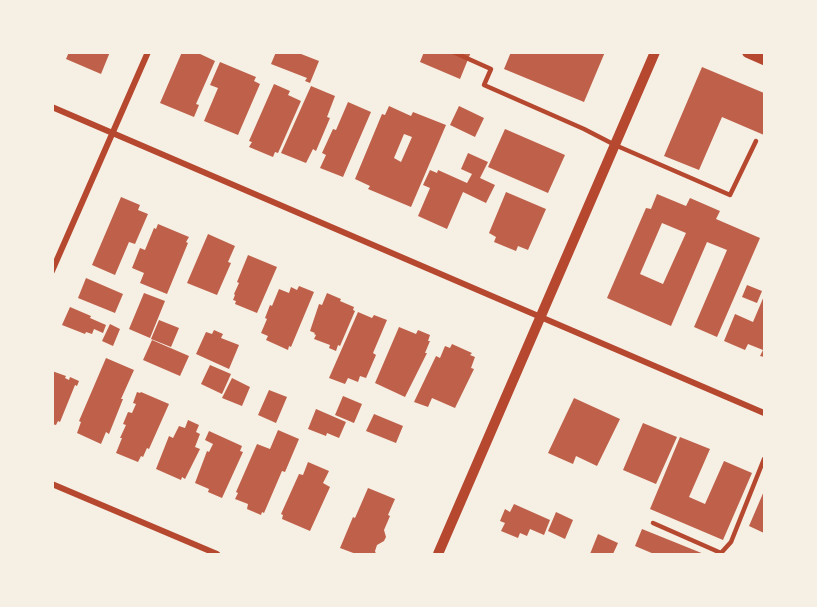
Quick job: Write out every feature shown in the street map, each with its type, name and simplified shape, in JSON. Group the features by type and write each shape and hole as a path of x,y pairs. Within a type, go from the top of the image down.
{"main road":[{"path":"748,52 765,59"}],"street":[{"path":"52,271 147,52"},
{"path":"438,555 655,52"},
{"path":"52,107 765,413"},
{"path":"52,484 217,555"}],"lane":[{"path":"453,52 491,69 484,85 730,195 756,141"},
{"path":"653,523 721,553 731,542 765,459"}],"building":[{"path":"69,52 110,52 101,74 66,59"},
{"path":"182,52 196,52 215,61 196,104 199,105 194,117 160,103"},
{"path":"276,52 296,52 319,61 310,83 305,81 307,78 271,64"},
{"path":"424,52 471,52 460,79 420,62"},
{"path":"511,52 605,52 584,102 504,69"},
{"path":"220,62 256,77 254,81 260,84 238,135 204,121 218,88 210,85"},
{"path":"702,67 764,93 764,135 722,117 699,170 664,156"},
{"path":"274,84 290,91 288,95 301,101 278,153 275,152 273,157 249,147 252,142 249,141"},
{"path":"311,86 335,96 327,117 330,118 316,151 313,149 306,163 281,153"},
{"path":"348,102 371,112 343,177 320,168 326,155 322,153 333,129 336,130"},
{"path":"389,106 411,116 413,112 446,125 411,207 368,189 370,186 355,179 382,114 385,115","holes":["404,134 412,137 401,162 394,158"]},
{"path":"459,106 484,118 475,137 450,125"},
{"path":"505,129 565,155 548,193 488,167"},
{"path":"468,153 488,162 480,178 495,185 486,203 463,192 447,229 418,216 430,188 423,185 430,170 437,173 438,170 467,183 472,174 461,169"},
{"path":"506,192 546,209 528,250 518,246 516,251 494,242 496,237 489,233"},
{"path":"657,194 686,206 690,198 720,211 716,219 760,238 717,337 694,327 727,250 707,242 671,326 607,298 646,208 651,209","holes":["662,223 686,233 663,284 640,274"]},
{"path":"121,197 140,205 138,210 148,214 135,244 129,242 115,275 92,265"},
{"path":"158,224 189,237 167,294 140,283 144,273 132,268 140,248 145,250"},
{"path":"208,234 235,246 228,262 231,263 217,295 187,283"},
{"path":"248,255 277,267 257,313 235,304 236,301 233,300 239,283 237,282"},
{"path":"86,278 123,294 115,313 78,298"},
{"path":"747,285 762,291 757,303 742,297"},
{"path":"299,286 314,292 288,350 266,340 268,336 261,333 270,305 272,306 279,289 289,293 291,287 297,290"},
{"path":"144,293 165,301 150,338 129,329"},
{"path":"327,293 354,307 355,311 336,351 329,348 330,345 314,339 315,333 310,331 319,304 322,305"},
{"path":"764,296 764,357 760,356 763,350 748,344 745,350 724,341 735,314 753,322"},
{"path":"70,307 106,325 103,333 94,329 92,334 86,332 85,334 62,325"},
{"path":"358,312 372,318 374,315 387,320 373,353 376,355 366,378 360,376 358,382 348,378 345,384 329,378"},
{"path":"159,320 179,328 171,347 151,339"},
{"path":"110,324 120,329 113,346 102,341"},
{"path":"399,327 416,334 418,330 430,335 425,353 427,353 405,397 375,383"},
{"path":"214,330 223,334 221,338 239,345 229,369 196,354 206,332 212,334"},
{"path":"152,340 189,356 180,376 143,360"},
{"path":"452,344 472,353 470,355 475,357 471,368 474,369 455,408 432,398 428,407 414,402 436,356 440,358 445,346 450,348"},
{"path":"106,358 134,370 109,434 106,432 101,444 77,433 81,422 79,421"},
{"path":"210,365 231,374 222,394 201,384"},
{"path":"52,371 66,376 65,378 69,380 70,377 79,381 77,386 75,385 60,422 58,421 56,425 52,424"},
{"path":"232,378 250,387 242,406 222,398"},
{"path":"269,390 287,397 276,423 258,415"},
{"path":"137,392 169,404 149,449 147,448 138,462 116,453 126,425 123,424 128,412 132,413 136,404 133,403"},
{"path":"343,396 362,404 354,423 335,415"},
{"path":"574,398 620,419 597,466 576,456 573,464 548,453"},
{"path":"316,409 346,422 339,438 308,429"},
{"path":"374,414 403,426 396,443 366,431"},
{"path":"188,420 199,425 196,432 200,434 195,447 200,449 185,479 182,477 181,480 156,469 169,436 173,438 179,426 185,428"},
{"path":"643,423 677,437 656,484 623,470"},
{"path":"278,430 299,439 285,472 282,471 264,513 262,512 261,515 247,509 248,504 235,499 238,493 236,492 257,444 270,449"},
{"path":"209,431 242,446 240,451 243,452 222,498 195,483 207,451 209,452 213,444 205,440"},
{"path":"680,437 710,449 689,497 705,504 724,461 752,473 723,540 650,509"},
{"path":"308,462 329,471 323,483 330,487 310,531 282,519 281,514 299,474 303,475"},
{"path":"368,488 395,499 384,530 386,537 377,545 376,554 356,554 340,548"},
{"path":"764,491 764,533 749,526"},
{"path":"514,504 550,520 544,535 530,529 527,536 520,533 518,538 501,531 505,523 500,521 505,509 510,512"},
{"path":"556,512 573,520 565,539 548,531"},
{"path":"642,529 704,554 654,554 635,546"},
{"path":"598,534 618,543 613,554 590,554"}]}
